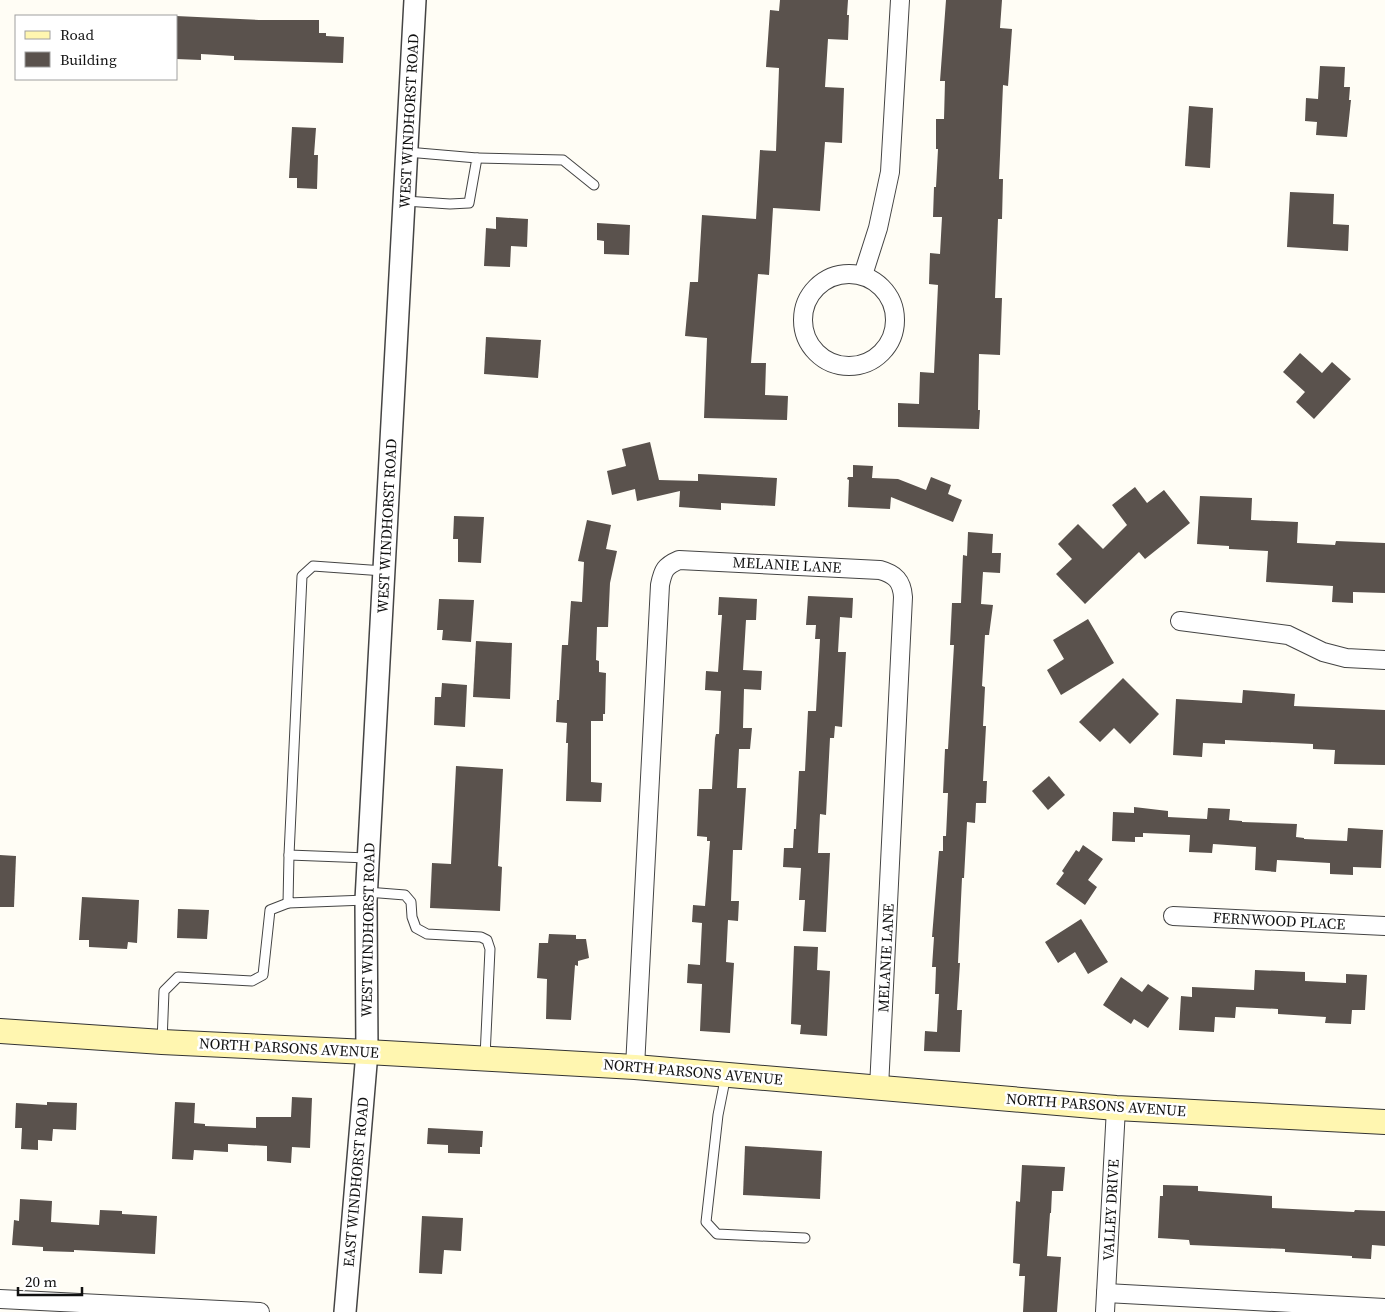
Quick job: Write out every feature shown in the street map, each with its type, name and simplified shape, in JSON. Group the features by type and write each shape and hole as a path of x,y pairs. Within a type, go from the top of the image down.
{"main road":[{"name":"NORTH PARSONS AVENUE","path":"0,1031 162,1042 635,1067 1116,1108 1385,1122"}],"street":[{"name":"WEST WINDHORST ROAD","path":"367,1052 366,896 416,0"},
{"path":"863,275 878,228 890,172 900,0"},
{"path":"848,273 863,275 877,283 888,294 894,309 895,325 890,340 881,353 868,362 853,366 838,365 824,359 813,349 805,336 802,322 804,307 810,294 820,282 834,275 848,273"},
{"name":"MELANIE LANE","path":"635,1067 662,572 670,564 679,560 880,570 889,572 897,577 902,586 903,597 879,1088"},
{"path":"1180,622 1288,635 1323,652 1346,658 1385,660"},
{"name":"FERNWOOD PLACE","path":"1173,916 1385,926"},
{"name":"EAST WINDHORST ROAD","path":"345,1312 367,1052"},
{"name":"VALLEY DRIVE","path":"1105,1312 1116,1108"},
{"path":"1106,1293 1385,1308"},
{"path":"0,1299 260,1312"}],"lane":[{"path":"407,152 477,158 563,160 594,185"},
{"path":"405,201 450,204 469,203 477,158"},
{"path":"288,903 302,576 313,566 384,571"},
{"path":"289,855 368,858"},
{"path":"162,1042 164,990 178,977 252,981 263,975 270,910 288,903 366,896 405,895 411,902 412,917 416,928 427,934 482,937 486,940 490,949 485,1058"},
{"path":"726,1075 718,1116 706,1222 717,1234 805,1238"}],"building":[{"path":"780,0 848,0 848,40 828,39 825,87 844,88 842,143 825,142 820,211 773,208 769,275 758,274 751,363 766,363 765,395 788,396 787,420 704,418 707,338 685,336 690,282 698,282 702,215 756,219 760,150 776,151 779,68 766,67 770,10 779,11"},
{"path":"946,0 1002,0 1000,28 1012,29 1008,86 1003,85 999,179 1003,179 1002,219 998,219 995,298 1002,298 1000,355 979,354 979,429 898,427 898,403 919,404 920,372 934,373 938,285 929,284 930,253 940,254 942,217 933,217 938,149 936,149 936,119 944,119 945,81 940,81"},
{"path":"178,16 259,20 319,20 319,33 326,33 326,36 344,37 343,63 234,60 234,56 201,54 201,60 178,59"},
{"path":"1320,66 1345,67 1344,87 1350,87 1349,100 1351,100 1347,137 1316,135 1317,122 1305,121 1306,98 1318,99"},
{"path":"1189,106 1213,108 1210,168 1185,166"},
{"path":"292,127 316,128 314,155 318,155 317,189 297,188 297,178 289,178"},
{"path":"1290,192 1334,194 1333,224 1349,225 1348,251 1287,247"},
{"path":"496,217 528,219 527,247 511,246 510,267 484,266 486,228 496,229"},
{"path":"597,223 630,225 629,255 604,254 604,241 597,240"},
{"path":"486,337 541,340 538,378 484,374"},
{"path":"1300,353 1322,373 1332,362 1351,379 1314,419 1296,402 1305,392 1283,372"},
{"path":"650,442 659,480 698,481 698,474 777,478 775,506 721,503 721,510 679,507 680,491 637,501 635,489 612,495 607,471 626,466 622,449"},
{"path":"853,465 873,466 872,478 898,479 926,490 931,477 951,485 948,494 962,500 953,522 891,497 890,509 848,507 849,480 847,479 848,477 853,477"},
{"path":"1135,487 1147,503 1164,490 1190,523 1145,559 1139,552 1085,604 1056,574 1072,559 1058,544 1078,524 1103,549 1127,525 1112,505"},
{"path":"1200,496 1252,498 1251,520 1298,522 1297,543 1335,545 1336,541 1385,543 1385,593 1353,592 1353,603 1332,602 1333,586 1266,582 1268,551 1229,549 1229,546 1197,544"},
{"path":"454,516 484,517 481,563 458,562 458,539 453,539"},
{"path":"587,520 611,525 606,549 617,551 610,583 608,627 597,627 596,660 599,661 599,672 606,673 605,714 603,714 603,721 591,721 591,782 602,783 601,802 566,801 567,723 556,722 562,645 568,645 571,601 582,602 584,562 578,561"},
{"path":"968,532 993,534 992,553 1001,553 1000,573 983,572 981,604 993,605 989,635 985,635 982,686 985,687 983,726 986,726 983,781 987,781 986,803 976,803 975,823 967,822 958,963 960,963 957,1010 962,1010 960,1052 924,1051 925,1031 937,1032 939,994 935,994 936,967 932,967 934,937 932,937 939,851 943,851 943,836 946,836 948,793 943,793 945,749 948,749 954,645 950,645 952,603 961,603 963,555 967,556"},
{"path":"808,596 853,598 852,618 840,617 838,652 846,652 842,727 835,726 834,738 830,738 826,815 820,814 818,853 830,853 826,932 803,931 805,900 799,900 801,868 783,867 784,848 793,848 794,829 796,829 799,771 805,771 808,711 816,711 820,639 815,639 816,625 806,625"},
{"path":"719,597 757,599 756,620 746,620 743,670 762,671 761,690 744,689 743,728 752,728 750,749 739,749 737,788 746,788 742,850 733,850 731,901 739,901 738,921 728,920 726,962 734,963 730,1033 700,1031 702,984 687,983 688,964 700,965 702,923 692,922 693,905 705,906 710,841 707,841 707,837 697,836 699,789 712,789 715,738 716,734 719,734 721,691 705,690 706,671 718,672 722,615 718,615"},
{"path":"439,599 474,600 471,642 442,640 443,630 437,630"},
{"path":"1088,619 1114,663 1061,695 1047,670 1064,659 1053,640"},
{"path":"476,641 512,643 510,699 473,697"},
{"path":"1123,678 1159,714 1130,744 1114,728 1100,742 1079,722"},
{"path":"442,683 467,685 465,727 434,725 435,697 441,697"},
{"path":"1243,690 1295,694 1294,706 1385,710 1385,765 1334,764 1335,750 1313,749 1313,744 1225,740 1225,744 1203,743 1202,757 1173,755 1176,699 1242,703"},
{"path":"456,766 503,769 498,866 502,867 500,911 430,908 432,863 451,864"},
{"path":"1049,776 1065,795 1048,810 1032,791"},
{"path":"1134,807 1168,811 1168,817 1207,819 1208,808 1230,809 1229,820 1297,824 1296,837 1304,839 1347,841 1348,828 1383,830 1381,868 1353,867 1353,875 1330,874 1330,863 1277,860 1276,872 1255,870 1256,847 1213,844 1212,853 1189,852 1190,835 1143,833 1143,837 1135,837 1135,842 1112,841 1113,812 1134,813"},
{"path":"1083,845 1103,859 1088,880 1097,887 1085,905 1056,884 1076,850 1079,852"},
{"path":"0,855 16,856 14,907 0,907"},
{"path":"82,897 139,900 137,943 128,942 127,949 89,947 89,940 79,940"},
{"path":"178,909 209,910 207,939 177,938"},
{"path":"1081,919 1108,962 1088,974 1075,952 1058,963 1045,942"},
{"path":"549,934 576,935 576,939 586,939 589,958 578,961 578,966 575,965 571,1020 546,1019 547,979 537,978 539,943 548,943"},
{"path":"794,946 818,947 817,970 830,971 827,1036 800,1034 801,1025 791,1024"},
{"path":"1255,970 1305,972 1305,981 1346,983 1346,974 1367,975 1365,1010 1352,1010 1351,1024 1325,1023 1326,1017 1278,1014 1278,1009 1236,1007 1235,1018 1215,1017 1214,1032 1179,1030 1181,996 1192,997 1192,987 1254,990"},
{"path":"1121,977 1142,992 1148,984 1169,998 1148,1028 1134,1019 1131,1024 1103,1005"},
{"path":"292,1097 312,1098 310,1148 292,1147 291,1163 267,1161 267,1146 228,1144 228,1152 194,1150 193,1160 172,1159 175,1102 195,1103 194,1123 205,1124 205,1126 256,1128 256,1117 291,1117"},
{"path":"47,1102 77,1103 76,1130 53,1129 52,1141 38,1140 38,1150 21,1149 22,1128 15,1128 16,1103 47,1105"},
{"path":"428,1128 483,1131 480,1154 448,1153 448,1145 427,1144"},
{"path":"745,1146 822,1151 820,1199 743,1195"},
{"path":"1022,1165 1065,1167 1063,1191 1052,1191 1047,1256 1061,1257 1057,1312 1023,1312 1025,1276 1019,1276 1020,1264 1013,1263 1016,1201 1020,1202"},
{"path":"1163,1185 1198,1186 1198,1191 1272,1196 1272,1208 1354,1212 1355,1210 1385,1211 1385,1246 1372,1245 1371,1259 1285,1252 1285,1249 1190,1245 1189,1240 1158,1238 1160,1196 1163,1196"},
{"path":"20,1199 52,1201 51,1222 99,1225 100,1210 122,1211 122,1214 157,1216 155,1254 74,1250 74,1252 43,1251 43,1247 12,1245 14,1220 19,1221"},
{"path":"422,1216 463,1218 461,1251 444,1250 442,1274 419,1273"}]}
